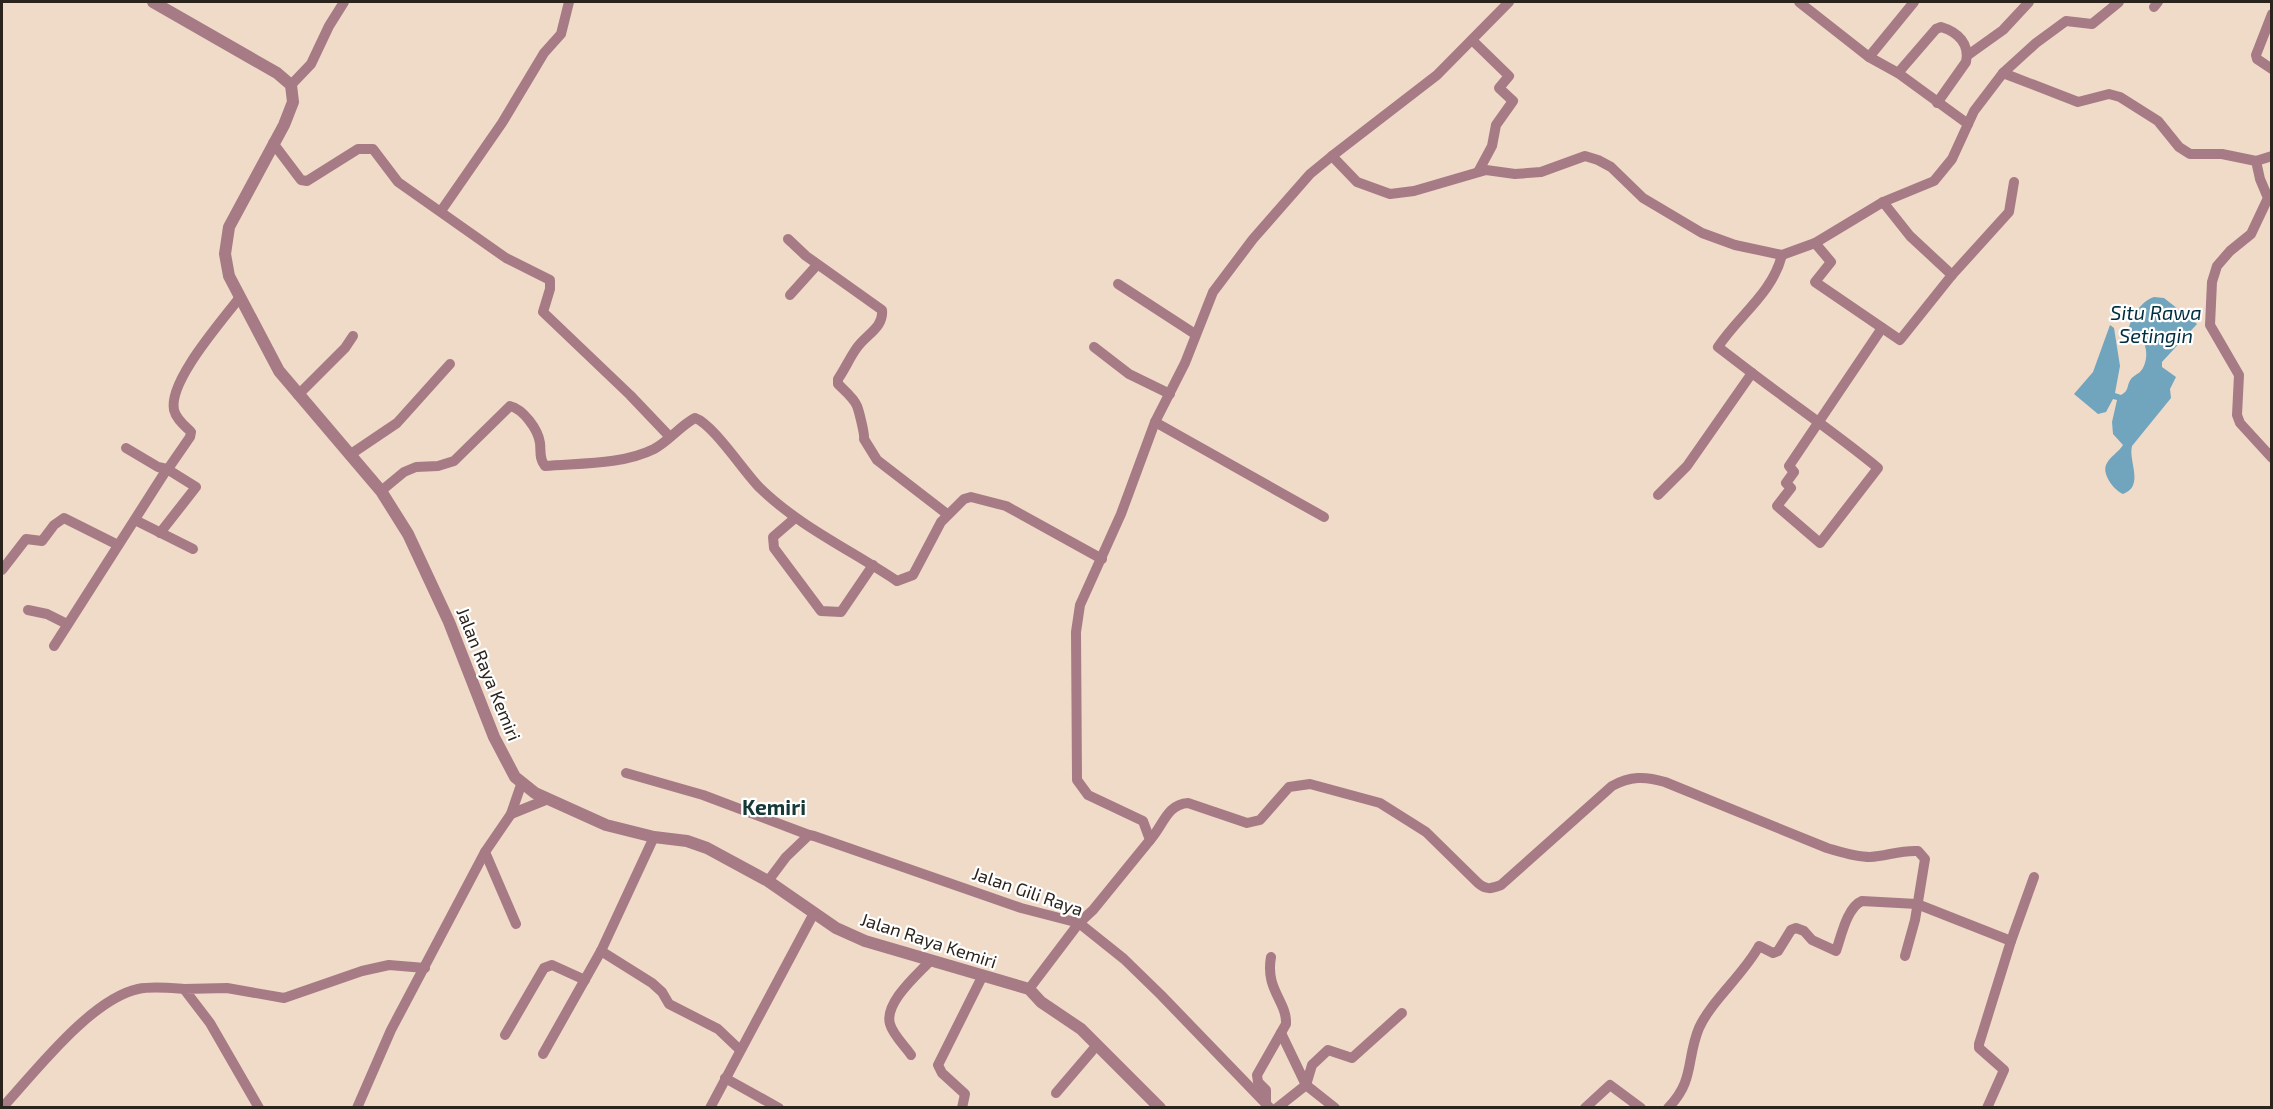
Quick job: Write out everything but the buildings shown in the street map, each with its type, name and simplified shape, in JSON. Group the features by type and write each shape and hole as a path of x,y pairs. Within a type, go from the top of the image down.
{"street":[{"path":"153,2 277,73 291,85 311,64 331,21 345,2"},
{"path":"441,212 502,123 544,53 561,34 569,2"},
{"path":"1150,840 1143,821 1088,795 1077,780 1076,632 1080,605 1102,559 1155,422 1170,394 1213,292 1230,266 1310,174 1437,75 1509,2"},
{"path":"1799,2 1869,57 1898,73 1968,124"},
{"path":"1869,57 1914,2"},
{"path":"1968,55 2003,30 2029,2"},
{"path":"1332,156 1357,182 1390,194 1414,191 1478,172 1528,174 1541,172 1585,156 1598,160 1611,168 1643,198 1702,234 1762,252 1782,255 1815,243 1883,202 1934,181 1952,159 1974,111 2003,74 2036,43 2066,21 2092,24 2119,2"},
{"path":"2271,14 2256,55 2257,59 2271,69"},
{"path":"1898,73 1936,29 1941,27 1955,33 1965,43 1968,55 1966,63 1937,103"},
{"path":"1472,40 1509,76 1499,88 1513,101 1496,125 1492,146 1478,172"},
{"path":"2003,74 2078,102 2109,94 2120,97 2158,121 2184,151 2190,154 2222,154 2256,161 2271,156"},
{"name":"Jalan Raya Kemiri","path":"291,85 293,102 285,125 273,143 229,227 225,254 229,276 279,371 381,491 423,564 494,738 508,766 521,785 606,825 654,837 698,844 768,882 814,913 865,941 929,962 1029,989 1041,1002 1081,1029 1160,1107"},
{"path":"273,143 301,180 307,181 361,148 373,150 398,182 506,258 550,280 550,289 543,312 630,395 670,437"},
{"path":"2256,161 2260,179 2270,198 2251,234 2230,251 2217,266 2212,282 2210,325 2239,375 2237,415 2240,423 2271,458"},
{"path":"1815,243 1831,262 1815,282 1902,340 1952,275 2009,212 2014,182"},
{"path":"1883,202 1910,236 1952,275"},
{"path":"788,239 817,265 882,310 883,317 878,326 856,348 838,379 838,384 858,407 867,445 884,466 947,514"},
{"path":"1782,255 1776,271 1758,300 1718,347 1752,374 1818,423 1878,468 1820,543 1778,506 1792,488 1786,483 1794,471 1789,466 1818,423 1882,328"},
{"path":"790,296 817,265"},
{"path":"1118,284 1195,334"},
{"path":"54,646 190,436 191,432 174,410 174,402 184,373 240,297"},
{"path":"298,395 345,348 353,336"},
{"path":"1094,346 1129,374 1170,394"},
{"path":"351,454 397,423 450,364"},
{"path":"1658,495 1687,466 1752,374"},
{"path":"381,491 404,472 416,467 438,466 454,461 510,406 519,410 532,426 540,441 540,457 544,466 600,462 641,454 655,448 695,418 701,420 760,487 795,518 897,581 913,575 947,514 964,499 971,497 988,499 1102,559"},
{"path":"1155,422 1324,518"},
{"path":"126,448 196,487 160,532"},
{"path":"2,570 26,539 42,541 54,525 64,518 118,545"},
{"path":"795,518 773,537 774,548 821,611 841,612 873,565"},
{"path":"135,520 193,549"},
{"path":"28,610 47,614 67,624"},
{"name":"Jalan Gili Raya","path":"626,773 703,795 809,835 1021,908 1079,923 1124,960 1161,995 1271,1106"},
{"path":"1029,989 1079,923 1093,910 1173,808 1179,804 1188,803 1247,823 1254,822 1260,820 1289,787 1310,784 1380,803 1426,832 1478,883 1484,888 1492,889 1501,885 1612,786 1622,781 1641,777 1665,782 1851,855 1872,857 1901,850 1918,851 1925,859 1905,956"},
{"path":"357,1107 391,1030 485,852 511,814 521,785"},
{"path":"511,814 548,799"},
{"path":"768,882 786,857 809,835"},
{"path":"543,1054 601,951 654,837"},
{"path":"485,852 516,924"},
{"path":"1987,1107 2004,1070 1979,1048 1979,1044 2011,941 2034,877"},
{"path":"1668,1107 1681,1095 1686,1085 1700,1025 1759,946 1773,952 1778,951 1791,930 1796,928 1804,931 1812,940 1836,951 1849,918 1859,901 1917,904 2011,941"},
{"path":"710,1107 739,1049 814,913"},
{"path":"601,951 652,983 662,992 669,1004 717,1029 739,1049"},
{"path":"1271,957 1269,970 1271,984 1286,1017 1281,1033 1256,1078 1266,1090 1271,1106 1306,1085 1312,1065 1324,1052 1331,1050 1352,1058 1402,1013"},
{"path":"911,1055 893,1029 890,1017 901,991 929,962"},
{"path":"2,1107 52,1052 104,1004 121,994 140,988 227,988 284,998 362,971 389,965 425,968"},
{"path":"505,1035 544,968 552,965 585,980"},
{"path":"962,1107 964,1094 942,1073 938,1065 982,977"},
{"path":"184,988 210,1023 259,1107"},
{"path":"1281,1033 1306,1085 1335,1107"},
{"path":"1056,1093 1097,1045"},
{"path":"725,1078 779,1107"},
{"path":"1586,1107 1610,1085 1641,1107"}],"water":[{"name":"Situ Rawa Setingin","path":"2154,297 2164,298 2197,324 2162,362 2162,367 2176,377 2170,389 2171,398 2132,446 2133,485 2123,494 2116,490 2110,482 2105,469 2109,459 2123,445 2113,434 2112,422 2117,400 2113,399 2106,412 2098,414 2074,394 2093,372 2110,325 2114,328 2120,366 2115,393 2121,395 2126,391 2131,378 2142,370 2146,357 2146,348 2142,341 2131,341 2129,329 2131,322 2138,309"}],"district":[{"name":"Kemiri","path":"774,806"}]}
